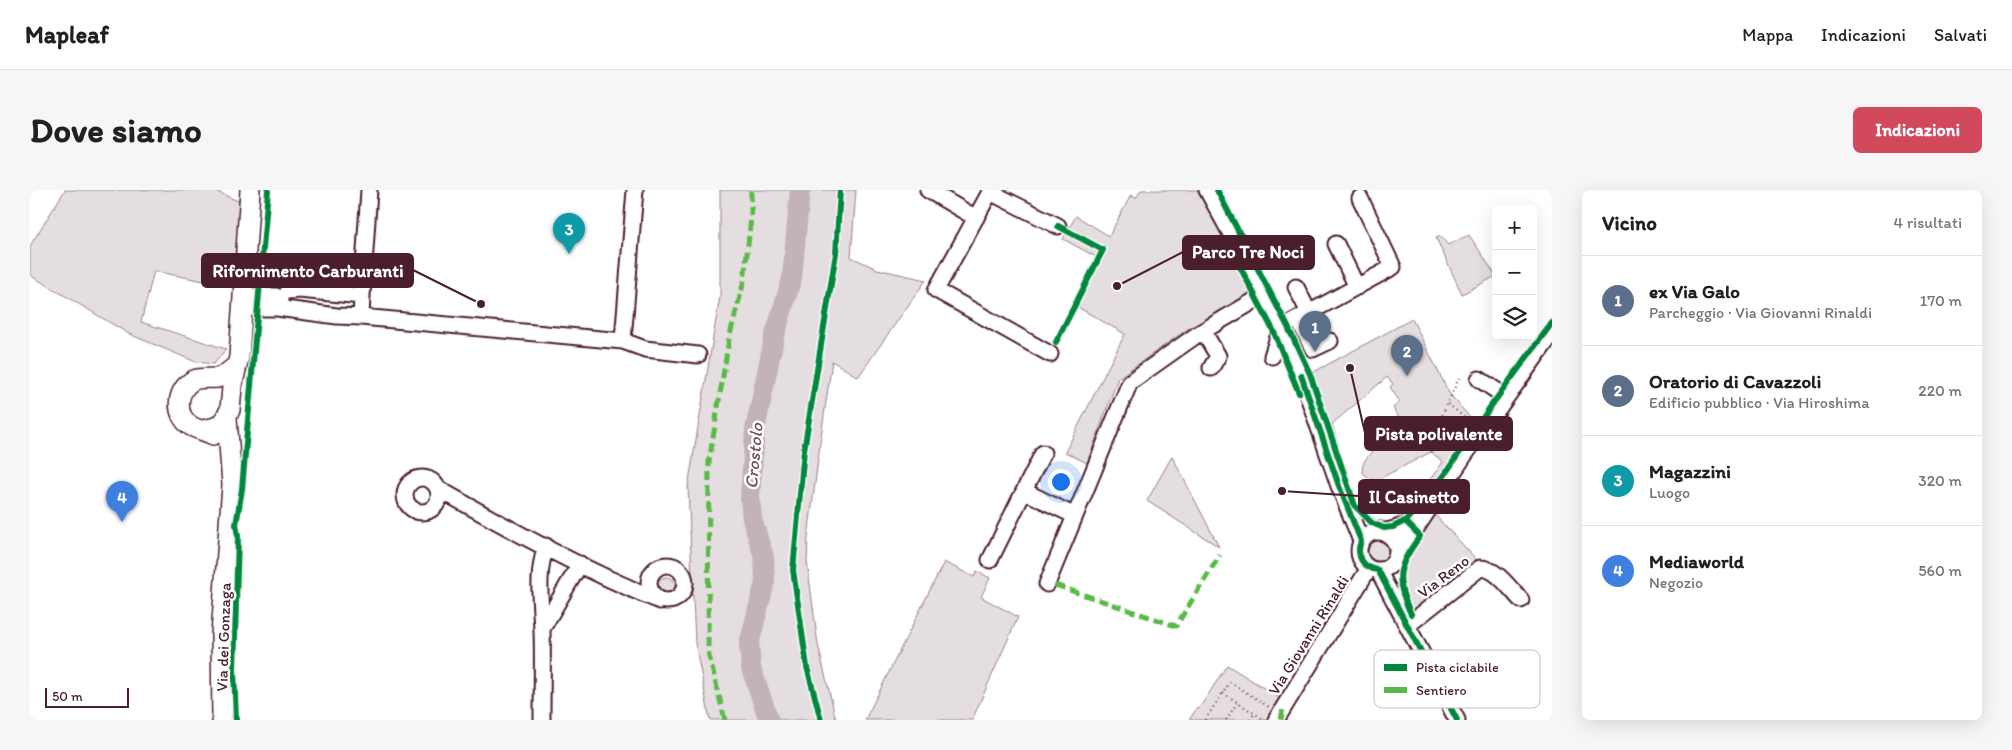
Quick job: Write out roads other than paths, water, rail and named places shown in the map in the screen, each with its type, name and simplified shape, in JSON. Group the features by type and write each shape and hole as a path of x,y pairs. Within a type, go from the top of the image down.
{"main road":[{"name":"Via dei Gonzaga","path":"229,464 229,410 239,357 250,190"},
{"name":"Via dei Gonzaga","path":"222,720 221,634 232,484 225,450 218,439 186,422 179,404 182,392 189,384 201,378 218,378 237,365"},
{"path":"203,430 216,427 229,410 230,394 223,384 207,378"}],"street":[{"path":"361,317 369,190"},
{"path":"623,341 635,190"},
{"path":"928,190 976,218"},
{"path":"1207,190 1283,332 1300,371 1349,511 1372,535 1395,541 1397,547 1413,533 1428,508 1552,334"},
{"path":"1050,354 936,290 990,191 1058,226"},
{"path":"1272,356 1283,332 1309,313 1393,267 1360,198"},
{"path":"1336,244 1357,287"},
{"path":"1296,287 1309,313"},
{"path":"288,291 299,290 362,296"},
{"path":"1047,584 1130,382 1203,331 1264,295"},
{"path":"243,302 276,308 361,317 623,341 645,350 698,355"},
{"path":"1283,332 1302,327 1326,314"},
{"path":"1302,327 1313,349 1330,340"},
{"path":"1203,331 1218,356 1211,368"},
{"path":"1479,379 1506,397"},
{"path":"990,560 1043,453"},
{"path":"1024,491 1076,516"},
{"path":"437,494 456,499 580,564 660,601 673,601 682,594 685,581 683,575 675,567 662,565 652,572 649,578 648,583 651,594 660,601"},
{"path":"1372,535 1405,526 1428,508"},
{"name":"Via Giovanni Rinaldi","path":"1372,535 1359,551 1360,557 1380,568 1390,592 1421,650"},
{"path":"542,720 542,629 539,595 540,570 546,546"},
{"name":"Via Giovanni Rinaldi","path":"1275,715 1380,568 1396,560 1397,547"},
{"path":"542,629 580,564"},
{"name":"Via Reno","path":"1408,625 1480,568 1488,569 1494,573 1521,600"},
{"path":"629,588 641,585 649,578"},
{"name":"Via Giovanni Rinaldi","path":"1451,708 1457,720"}],"waterway":[{"name":"Crostolo","path":"769,720 751,668 750,657 749,644 765,582 764,557 752,519 750,497 755,430 774,338 792,278 800,190"}],"place":[{"name":"Magazzini","path":"569,254"},
{"name":"Parco Tre Noci","path":"1117,286"},
{"name":"Rifornimento Carburanti","path":"481,304"},
{"name":"ex Via Galo","path":"1315,352"},
{"name":"Pista polivalente","path":"1350,368"},
{"name":"Oratorio di Cavazzoli","path":"1407,376"},
{"name":"Il Casinetto","path":"1282,491"},
{"name":"Mediaworld","path":"122,522"}]}
